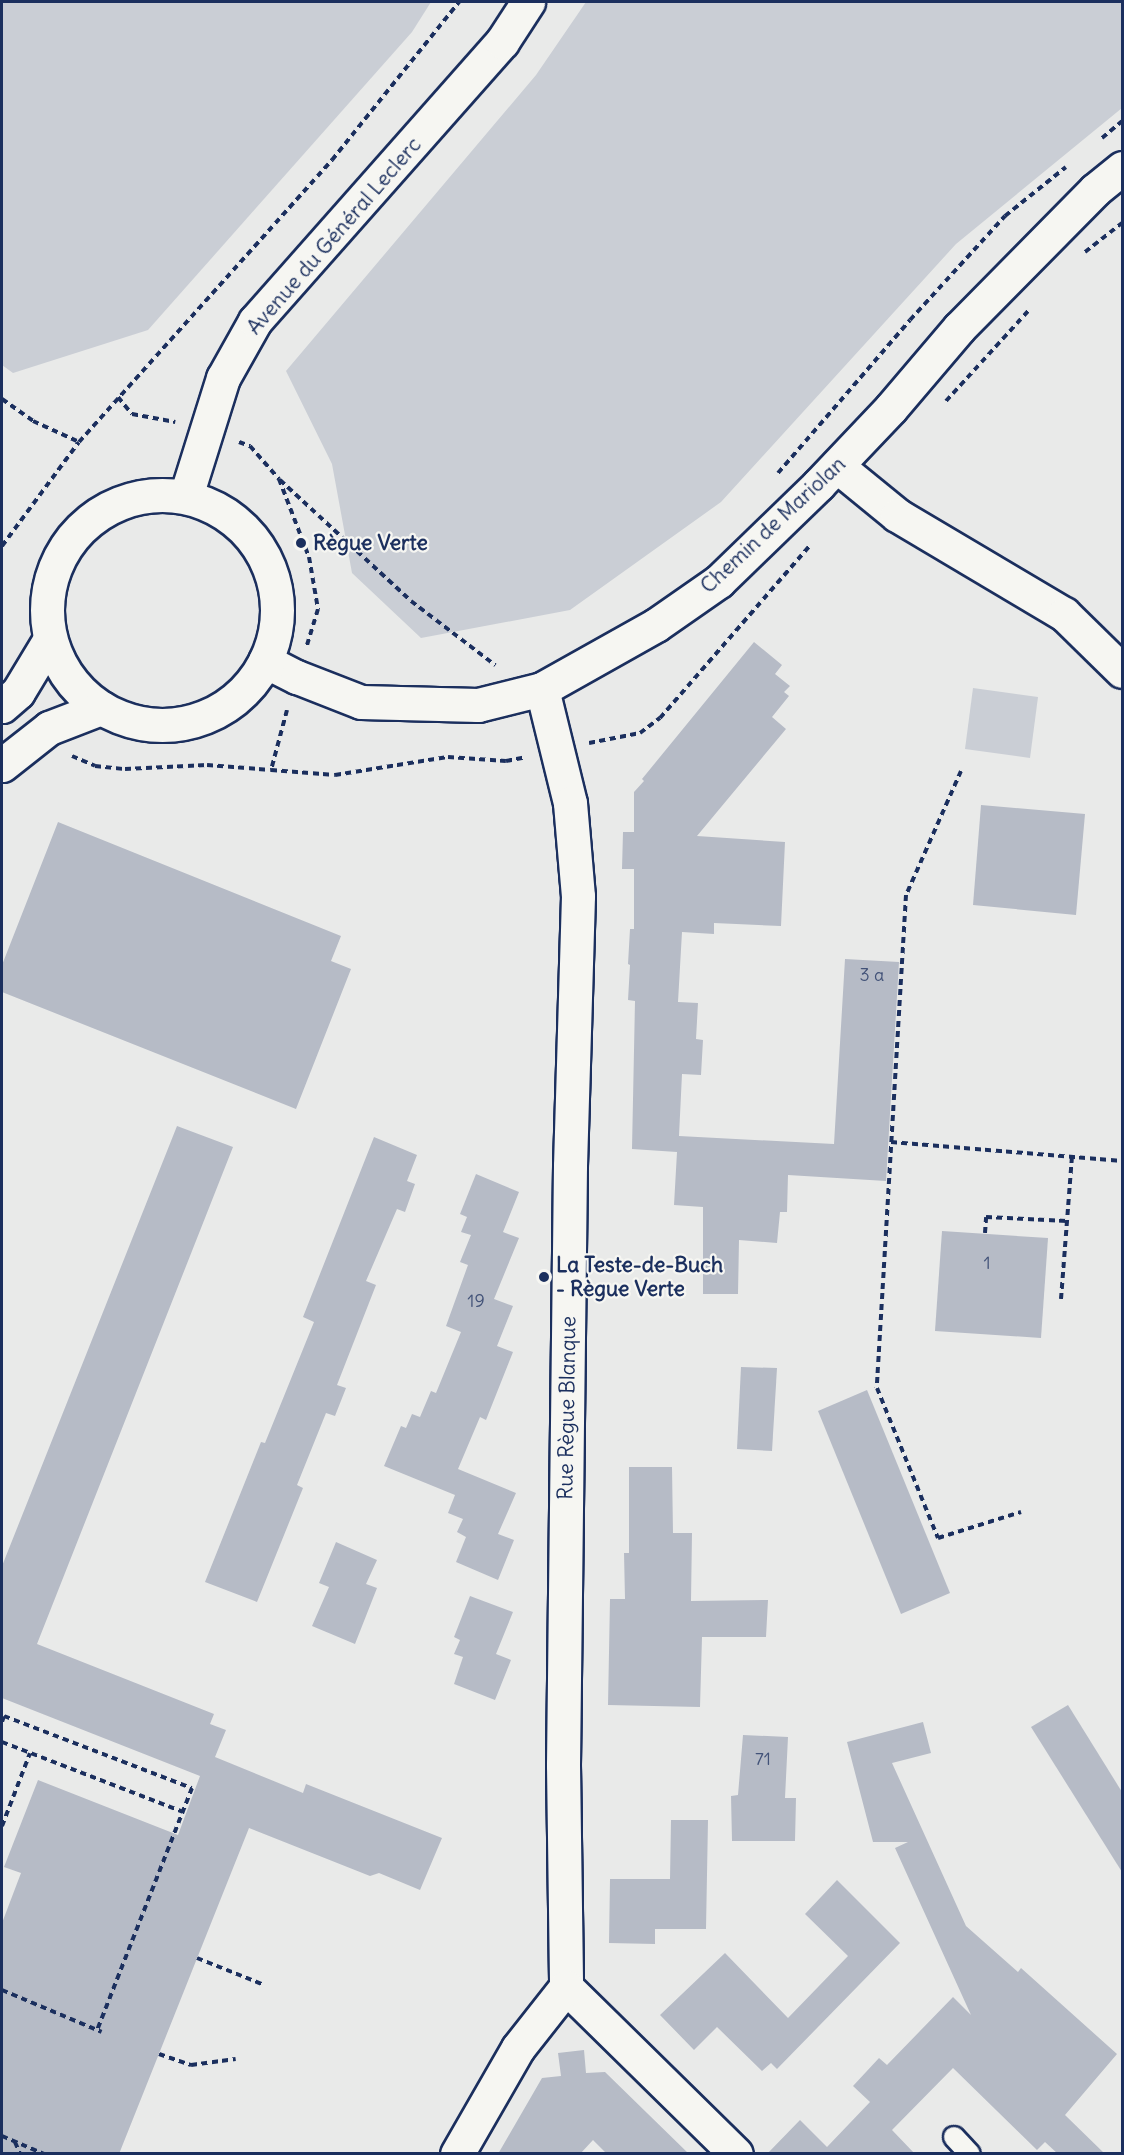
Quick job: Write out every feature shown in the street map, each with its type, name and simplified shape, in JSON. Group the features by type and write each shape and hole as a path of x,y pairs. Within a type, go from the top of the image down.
{"main road":[{"name":"Avenue du Général Leclerc","path":"186,496 223,378 255,321 502,42 528,2"},
{"name":"Chemin de Mariolan","path":"265,661 297,677 361,702 478,705 542,689 656,625 719,581 837,466 891,408 958,328 1095,190 1122,168"},
{"path":"837,466 897,515 1064,614 1122,671"},
{"path":"146,495 186,496 219,509 246,531 266,559 276,593 276,627 265,661 247,687 223,708 194,720 162,725 131,720 101,708 78,690 61,666 50,639 46,600 56,562 78,530 109,507 146,495"},
{"path":"2,706 18,692 50,639"},
{"name":"Rue Règue Blanque","path":"542,689 570,802 578,896 570,1166 563,1718 566,1987"},
{"path":"2,765 49,728 101,708"},
{"path":"457,2154 518,2048 566,1987 736,2154"}],"lane":[{"path":"954,2137 970,2154"}],"path":[{"path":"2,546 79,442 332,160 459,2"},
{"path":"1095,143 1122,121"},
{"path":"772,480 909,320 1005,216 1068,165"},
{"path":"118,397 132,414 206,428 250,446 279,479 411,601 501,669"},
{"path":"2,399 33,421 79,442"},
{"path":"271,771 277,740 318,609 309,557 279,479"},
{"path":"69,754 95,766 124,769 207,765 335,775 448,757 506,761 557,749"},
{"path":"961,771 906,895 877,1388 938,1538 1021,1512"},
{"path":"891,1142 1122,1161"},
{"path":"1061,1299 1072,1157"},
{"path":"985,1233 986,1217 1067,1221"},
{"path":"2,1722 4,1716 192,1788 137,1934 97,2030"},
{"path":"2,1742 183,1812"},
{"path":"2,1827 30,1753"},
{"path":"197,1958 264,1985"},
{"path":"2,1990 102,2032"},
{"path":"159,2054 191,2065 236,2059"},
{"path":"2,2136 44,2154"},
{"path":"15,2142 20,2154"}],"shaded area":[{"path":"2,2 431,2 412,32 148,330 13,373 2,365"},
{"path":"586,2 1122,2 1122,108 956,244 721,502 570,610 421,638 352,573 332,464 286,371 536,75"},
{"path":"973,688 1038,697 1030,758 965,749"}],"building":[{"path":"754,642 782,665 775,674 790,686 784,692 789,696 772,717 786,729 697,836 785,842 781,926 714,923 714,934 682,932 678,1002 698,1003 696,1039 703,1040 701,1075 682,1074 679,1136 834,1144 845,959 899,962 886,1181 788,1175 787,1212 780,1212 777,1243 739,1240 738,1294 703,1294 703,1207 674,1205 677,1152 632,1149 635,1001 628,1000 630,965 628,964 630,929 634,929 634,869 622,869 623,832 634,832 634,792 644,781 642,779"},
{"path":"981,805 1085,814 1076,915 973,905"},
{"path":"58,822 341,936 331,961 351,969 296,1109 2,992 2,965"},
{"path":"177,1126 233,1147 37,1644 214,1714 210,1724 226,1730 215,1757 303,1793 306,1784 442,1838 420,1890 379,1873 370,1876 249,1828 119,2154 2,2154 2,1923 21,1873 4,1867 38,1780 178,1835 200,1776 2,1698 2,1566"},
{"path":"374,1137 417,1155 407,1181 415,1184 405,1212 397,1209 366,1281 376,1285 337,1385 346,1388 335,1416 326,1413 297,1485 303,1488 257,1602 205,1582 261,1442 265,1443 314,1322 303,1317"},
{"path":"476,1174 519,1192 503,1232 519,1238 494,1299 513,1306 497,1346 513,1352 486,1420 480,1417 458,1469 516,1493 498,1534 514,1540 498,1580 456,1562 466,1537 457,1532 463,1519 448,1513 455,1495 384,1466 401,1426 406,1428 412,1414 420,1417 431,1391 436,1393 461,1332 446,1326 468,1265 460,1262 471,1235 461,1232 467,1217 460,1214"},
{"path":"942,1231 1048,1238 1041,1338 935,1331"},
{"path":"741,1367 777,1368 772,1451 737,1449"},
{"path":"867,1390 950,1593 901,1614 818,1411"},
{"path":"629,1467 672,1467 673,1533 692,1533 691,1601 768,1600 766,1637 702,1637 700,1707 608,1705 610,1599 625,1599 624,1553 629,1553"},
{"path":"336,1542 377,1560 366,1584 377,1588 355,1644 312,1626 329,1587 319,1583"},
{"path":"470,1596 513,1612 496,1654 511,1660 495,1700 454,1684 463,1657 454,1654 460,1640 454,1637"},
{"path":"1068,1705 1122,1792 1122,1872 1031,1727"},
{"path":"923,1722 931,1753 892,1763 966,1926 1018,1972 1021,1968 1117,2054 1065,2115 1105,2154 1058,2154 1045,2142 1037,2150 953,2068 892,2130 915,2154 767,2154 800,2120 827,2147 870,2102 853,2086 879,2058 887,2065 953,1997 971,2015 895,1848 908,1842 873,1842 847,1742"},
{"path":"743,1735 788,1737 785,1798 796,1798 795,1841 732,1841 731,1796 738,1795"},
{"path":"671,1820 708,1820 706,1929 655,1929 655,1944 609,1943 610,1879 670,1879"},
{"path":"837,1880 900,1943 777,2069 771,2063 762,2071 717,2027 694,2050 660,2015 725,1953 788,2018 848,1956 805,1914"},
{"path":"584,2050 586,2073 605,2072 689,2154 607,2154 593,2140 580,2154 498,2154 542,2078 561,2076 558,2053"}],"place":[{"name":"Règue Verte","path":"301,543"},
{"name":"La Teste-de-Buch - Règue Verte","path":"544,1277"}]}
